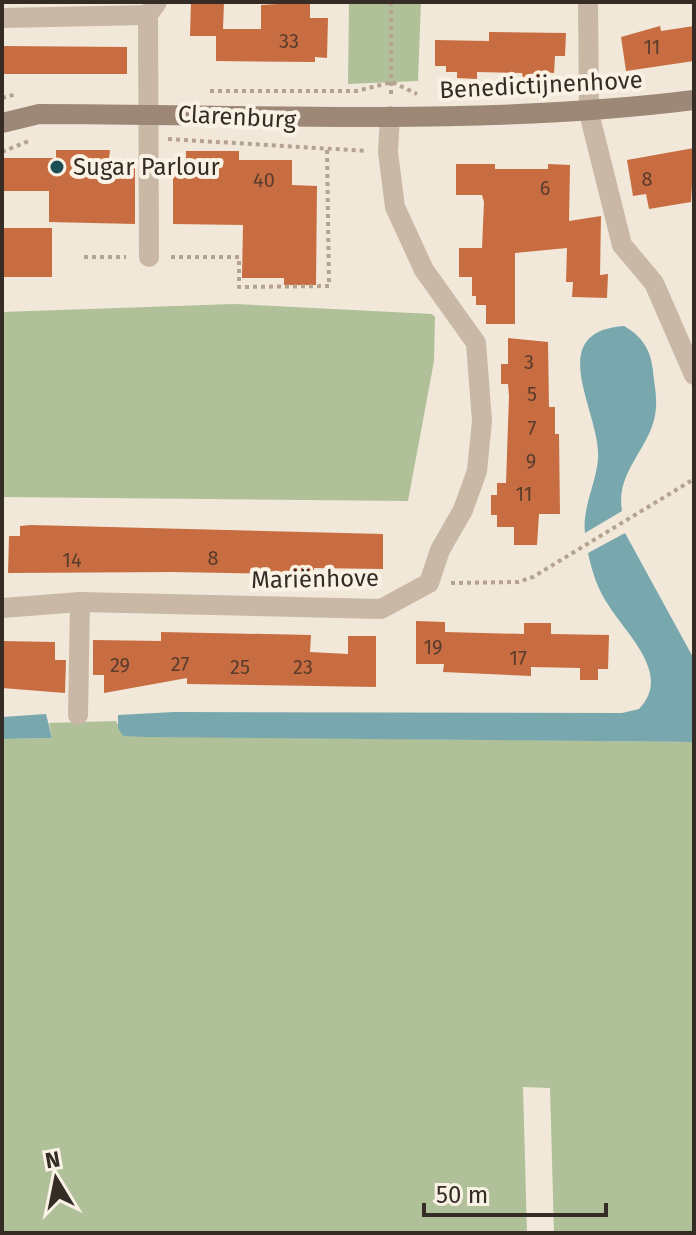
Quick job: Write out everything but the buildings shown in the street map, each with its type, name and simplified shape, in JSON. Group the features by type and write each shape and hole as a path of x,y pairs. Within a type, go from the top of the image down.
{"street":[{"path":"588,2 589,113 622,245 654,283 694,375"},
{"path":"2,18 152,8 147,114 149,257"},
{"name":"Benedictijnenhove","path":"390,116 589,113 694,100"},
{"name":"Clarenburg","path":"2,123 39,114 390,116"},
{"path":"390,116 388,152 395,207 424,270 476,343 482,421 477,471 463,510 440,550 429,583"},
{"name":"Mariënhove","path":"2,608 80,602 381,609 429,583"},
{"path":"78,715 80,602"}],"path":[{"path":"390,116 391,2"},
{"name":"Clarenburg","path":"148,138 388,152"},
{"path":"2,152 36,139"},
{"path":"84,257 239,257 239,287 329,286 327,148"},
{"path":"429,583 518,582 533,577 576,549 637,517 694,479"}],"green space":[{"path":"349,2 421,2 418,81 348,84"},
{"path":"234,304 432,314 435,317 434,361 408,501 2,497 2,312"},
{"path":"116,721 123,736 694,742 694,1233 554,1233 550,1088 523,1087 527,1233 2,1233 2,739 52,738 49,723"}],"water":[{"path":"624,326 641,339 650,357 656,408 648,435 624,483 622,511 585,533 585,514 598,459 580,359 585,343 599,332"},
{"path":"625,533 694,659 694,742 145,737 123,736 118,728 118,715 174,712 622,713 639,709 648,696 651,683 649,669 636,643 602,594 588,553"},
{"path":"46,714 52,738 2,739 2,717"}],"place":[{"name":"Sugar Parlour","path":"57,167"}]}
